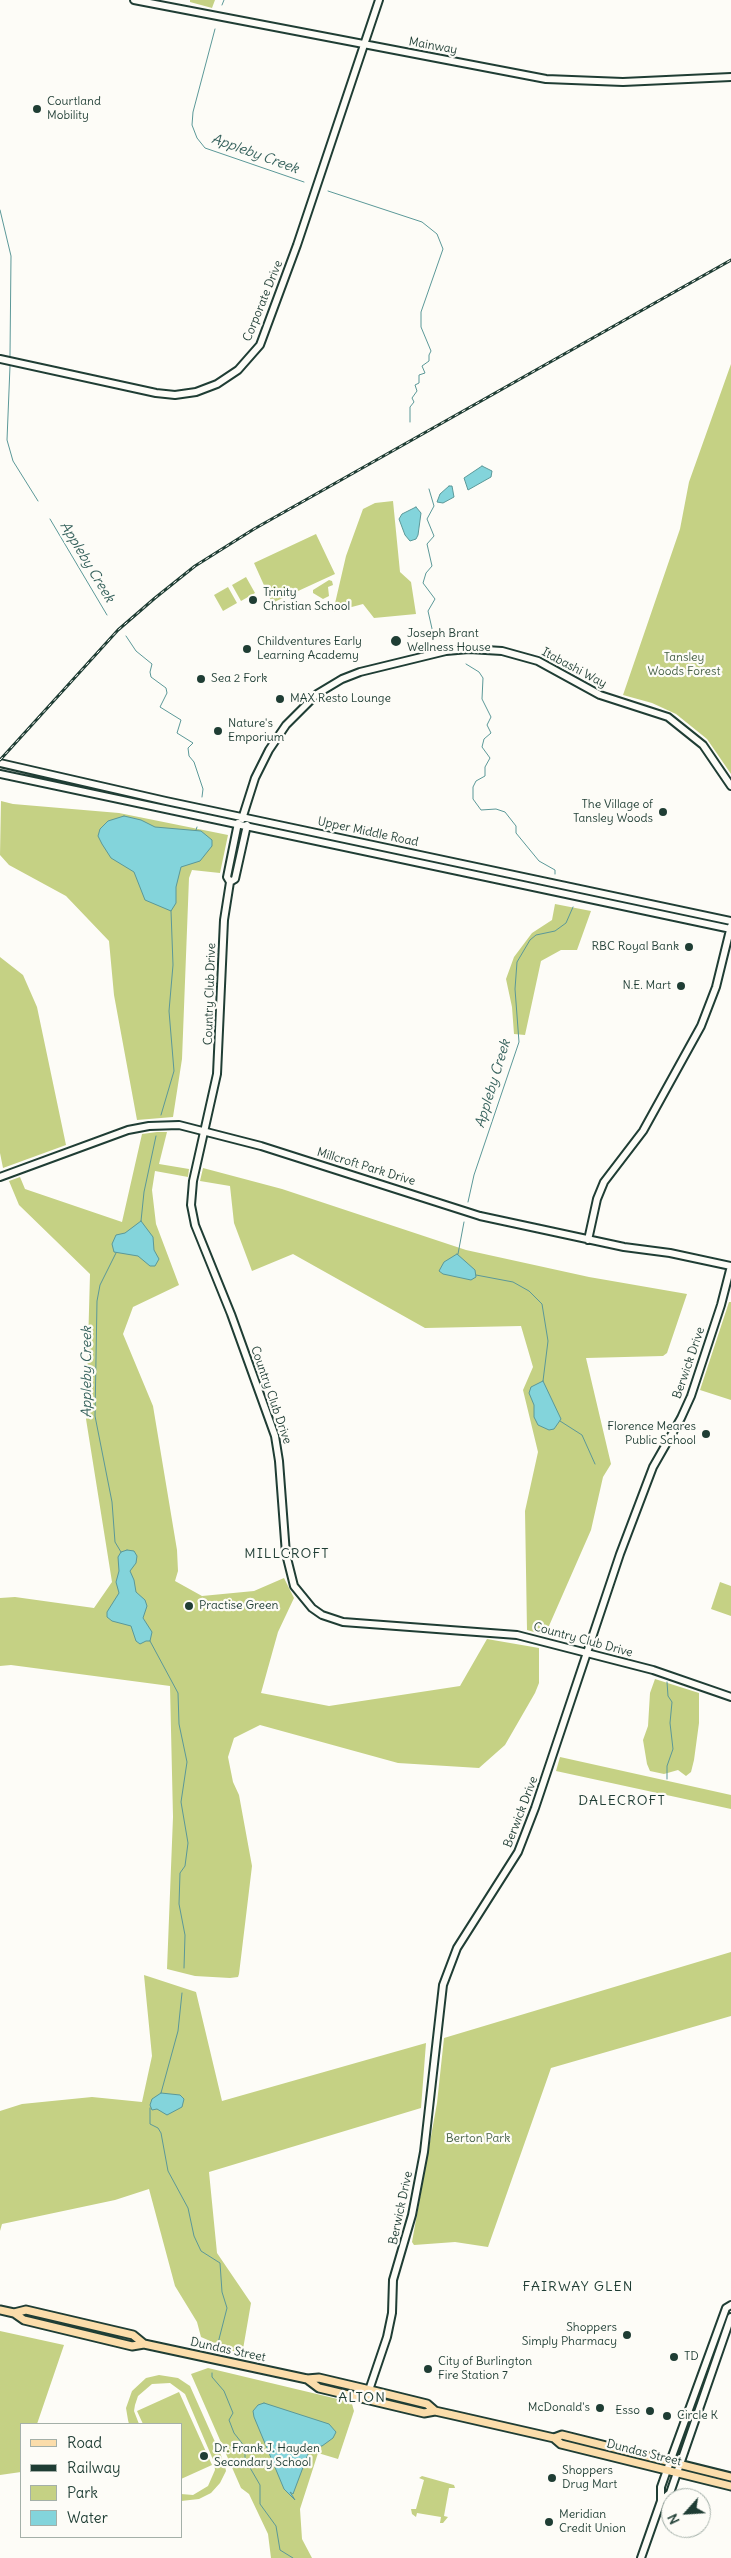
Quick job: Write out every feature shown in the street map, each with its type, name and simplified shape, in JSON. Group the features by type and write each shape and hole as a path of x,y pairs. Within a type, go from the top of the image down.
{"main road":[{"name":"Dundas Street","path":"0,2310 14,2313 26,2310 133,2335 144,2344 306,2379 319,2378 427,2404 435,2411"},
{"name":"Dundas Street","path":"306,2379 319,2388 424,2413 435,2411 554,2438 561,2444 731,2486"},
{"name":"Dundas Street","path":"554,2438 562,2435 731,2477"}],"street":[{"name":"Mainway","path":"134,0 546,79 578,82 664,81 731,77"},
{"name":"Corporate Drive","path":"0,359 156,393 175,395 196,392 218,384 238,370 260,345 297,245 379,0"},
{"name":"Itabashi Way","path":"244,817 253,782 266,756 286,724 317,694 336,682 360,672 437,653 469,649 502,651 538,661 600,695 668,717 703,745 731,786"},
{"name":"Upper Middle Road","path":"0,763 731,921"},
{"path":"0,774 238,823 244,817"},
{"path":"244,817 246,825"},
{"name":"Upper Middle Road","path":"238,823 731,928"},
{"name":"Country Club Drive","path":"238,823 227,877 230,882 224,920 218,1066 191,1192 192,1214 273,1430 279,1454 288,1567 294,1586 302,1598 322,1615 344,1622 504,1633 653,1670 731,1697"},
{"name":"Country Club Drive","path":"230,882 235,878 246,825"},
{"path":"230,860 238,862"},
{"path":"588,1240 597,1199 604,1182 643,1131 701,1026 716,987 731,928"},
{"name":"Millcroft Park Drive","path":"0,1177 138,1127 174,1125 261,1146 480,1216 588,1240 670,1253 731,1266"},
{"name":"Berwick Drive","path":"366,2399 387,2337 392,2313 393,2280 412,2215 424,2152 443,1985 457,1948 518,1852 620,1554 650,1474 681,1418 690,1396 721,1305 731,1266"},
{"path":"661,2488 726,2308 731,2305"},
{"path":"672,2488 731,2317"},
{"path":"641,2558 661,2500"}],"green space":[{"path":"190,0 215,0 212,8 190,2"},
{"name":"Tansley Woods Forest","path":"731,364 731,774 707,739 676,714 652,703 623,695 680,529 689,482"},
{"path":"393,501 400,572 411,582 416,614 374,618 363,604 333,612 346,556 363,509 375,503"},
{"path":"316,534 335,574 272,603 254,563"},
{"path":"246,577 255,593 241,601 232,585"},
{"path":"329,580 332,581 333,585 328,587 329,596 323,599 313,593 313,590"},
{"path":"228,587 237,603 223,611 214,595"},
{"path":"1,801 13,804 119,813 228,835 220,873 192,870 189,878 182,1059 173,1117 137,1120 114,995 109,941 66,896 9,865 0,855"},
{"path":"555,904 591,911 577,950 561,950 541,961 525,1035 514,1034 512,1007 506,979 514,957 532,933 552,920"},
{"path":"0,957 23,975 37,1007 66,1145 3,1168 0,1153"},
{"path":"167,1132 159,1164 189,1169 188,1177 155,1171 152,1190 156,1224 179,1285 133,1307 123,1334 153,1406 177,1550 178,1571 175,1581 202,1596 254,1591 284,1578 294,1598 278,1632 261,1693 329,1706 460,1686 487,1639 539,1648 539,1683 535,1693 505,1745 479,1768 398,1763 260,1725 234,1738 228,1757 233,1782 239,1795 252,1866 239,1974 238,1977 230,1978 195,1976 167,1969 173,1817 170,1686 11,1665 0,1666 0,1598 15,1597 94,1608 112,1582 86,1419 90,1274 19,1205 9,1181 20,1177 25,1189 122,1222 142,1134"},
{"path":"203,1168 282,1189 466,1250 589,1277 687,1294 667,1353 663,1356 586,1358 611,1464 603,1477 591,1530 545,1635 527,1630 525,1511 538,1452 523,1390 533,1367 521,1326 425,1328 293,1254 252,1271 234,1223 230,1186 200,1181"},
{"path":"729,1302 731,1302 731,1400 700,1390"},
{"path":"720,1582 731,1586 731,1616 711,1609"},
{"path":"655,1679 699,1693 699,1723 694,1760 691,1772 686,1776 678,1770 664,1774 650,1771 647,1764 643,1740 648,1726 650,1693"},
{"path":"560,1757 731,1795 731,1809 556,1771"},
{"name":"Berton Park","path":"731,1952 731,2016 551,2068 488,2247 455,2242 414,2245 412,2242 437,2103 444,2038"},
{"path":"144,1975 196,1992 222,2101 426,2043 421,2108 209,2172 217,2253 251,2303 242,2355 201,2337 197,2322 175,2286 149,2189 115,2200 2,2224 0,2231 0,2111 22,2104 92,2097 142,2102 152,2056"},
{"path":"0,2331 64,2345 37,2423 20,2423 20,2472 0,2475"},
{"path":"208,2368 352,2404 354,2411 338,2459 318,2453 300,2509 302,2539 312,2558 271,2558 268,2534 249,2494 241,2488 191,2374"},
{"path":"159,2375 178,2378 190,2386 224,2462 226,2471 220,2483 211,2493 199,2499 182,2501 182,2494 193,2495 208,2486 215,2470 214,2462 185,2394 170,2383 152,2384 138,2396 134,2411 139,2423 129,2423 126,2408 132,2391 146,2378"},
{"path":"179,2392 212,2465 182,2479 182,2423 143,2423 137,2411"},
{"path":"422,2476 454,2485 455,2488 449,2488 444,2516 448,2517 443,2523 440,2523 441,2517 417,2513 416,2517 412,2514 411,2509 416,2509 424,2480 419,2478"}],"water":[{"path":"482,466 492,471 491,477 468,490 464,478"},
{"path":"449,486 452,486 454,497 443,503 437,502 440,494"},
{"path":"416,507 421,513 418,535 416,539 410,541 405,535 399,519 402,514"},
{"path":"124,816 141,820 155,827 201,831 212,840 212,846 200,861 181,867 176,887 176,903 171,911 145,900 134,872 111,858 98,836 100,829 108,821"},
{"path":"141,1221 153,1237 154,1250 159,1259 155,1266 150,1266 138,1256 114,1252 112,1244 116,1235 125,1233"},
{"path":"457,1254 475,1270 476,1277 471,1280 443,1274 439,1271 444,1262"},
{"path":"543,1381 561,1419 554,1429 549,1430 538,1425 534,1417 534,1405 529,1393 531,1387"},
{"path":"127,1550 134,1551 137,1556 136,1563 130,1571 136,1592 145,1600 147,1606 143,1618 152,1632 150,1641 140,1644 136,1641 131,1626 112,1621 107,1617 107,1612 119,1593 116,1582 119,1571 118,1557 121,1552"},
{"path":"161,2093 180,2095 184,2099 182,2107 167,2115 157,2109 152,2110 150,2105 152,2099"},
{"path":"264,2403 329,2424 336,2432 333,2438 322,2446 311,2446 293,2494 290,2492 295,2500 284,2489 254,2417 253,2411 258,2405"}],"waterway":[{"name":"Appleby Creek","path":"222,5 224,0"},
{"name":"Appleby Creek","path":"215,29 193,112 192,125 197,138 205,148 304,182"},
{"name":"Appleby Creek","path":"328,191 422,222 437,234 443,249 421,312 421,327 431,351 429,361 422,366 425,373 419,375 419,383 415,385 417,391 412,398 414,402 410,407 410,422"},
{"name":"Appleby Creek","path":"0,210 11,256 10,356"},
{"name":"Appleby Creek","path":"10,366 7,440 13,461 38,501"},
{"name":"Appleby Creek","path":"429,489 434,506 427,519 434,536 427,544 432,566 426,573 423,583 435,599 428,611 433,633"},
{"name":"Appleby Creek","path":"50,519 107,615"},
{"name":"Appleby Creek","path":"126,636 136,651 152,664 151,677 166,688 167,693 160,707 181,720 177,733 193,743 188,748 189,756 194,762 203,789 202,797"},
{"name":"Appleby Creek","path":"466,664 479,672 483,678 482,699 491,717 487,725 491,733 484,739 482,747 490,758 485,767 485,776 476,781 473,787 473,799 481,810 496,809 505,812 516,826 516,833 539,861 555,870 555,874"},
{"name":"Appleby Creek","path":"468,1202 474,1175 519,1042 515,989 517,962 530,940 536,935 555,931 566,923 573,907"},
{"name":"Appleby Creek","path":"161,1115 174,1071 169,1011 173,965 171,911"},
{"name":"Appleby Creek","path":"141,1221 144,1192 156,1136"},
{"name":"Appleby Creek","path":"458,1254 464,1222"},
{"name":"Appleby Creek","path":"116,1253 100,1285 97,1301 95,1416 112,1502 115,1542 121,1552"},
{"name":"Appleby Creek","path":"476,1275 513,1282 529,1291 542,1304 548,1341 543,1381"},
{"name":"Appleby Creek","path":"560,1421 582,1435 595,1464"},
{"name":"Appleby Creek","path":"150,1641 178,1693 179,1724 187,1762 181,1802 188,1843 185,1866 180,1873 179,1904 185,1935 184,1968"},
{"path":"667,1682 668,1696 672,1702 670,1723 673,1749 667,1766 667,1779"},
{"name":"Appleby Creek","path":"161,2093 178,2031 182,1993"},
{"name":"Appleby Creek","path":"150,2108 150,2124 158,2128 161,2133 168,2171 188,2208 194,2236 201,2251 220,2263 222,2292 227,2308 217,2347"},
{"name":"Appleby Creek","path":"212,2373 212,2377 224,2391 233,2413 229,2420 234,2433 245,2447 245,2459 260,2485 260,2504 276,2526 280,2550 293,2558"}],"railway":[{"path":"0,760 118,630 195,566 254,529 731,260"}],"place":[{"name":"Courtland Mobility","path":"37,109"},
{"name":"Trinity Christian School","path":"253,600"},
{"name":"Joseph Brant Wellness House","path":"396,641"},
{"name":"Childventures Early Learning Academy","path":"247,649"},
{"name":"Sea 2 Fork","path":"201,679"},
{"name":"MAX Resto Lounge","path":"280,699"},
{"name":"Nature's Emporium","path":"218,731"},
{"name":"The Village of Tansley Woods","path":"663,812"},
{"name":"RBC Royal Bank","path":"689,947"},
{"name":"N.E. Mart","path":"681,986"},
{"name":"Florence Meares Public School","path":"706,1434"},
{"name":"Practise Green","path":"189,1606"},
{"name":"Shoppers Simply Pharmacy","path":"627,2335"},
{"name":"TD","path":"674,2357"},
{"name":"City of Burlington Fire Station 7","path":"428,2369"},
{"name":"McDonald's","path":"600,2408"},
{"name":"Esso","path":"650,2411"},
{"name":"Circle K","path":"667,2416"},
{"name":"Dr. Frank J. Hayden Secondary School","path":"204,2456"},
{"name":"Shoppers Drug Mart","path":"552,2478"},
{"name":"Meridian Credit Union","path":"549,2522"}],"district":[{"name":"MILLCROFT","path":"287,1554"},
{"name":"DALECROFT","path":"622,1801"},
{"name":"FAIRWAY GLEN","path":"578,2287"},
{"name":"ALTON","path":"362,2398"}]}
